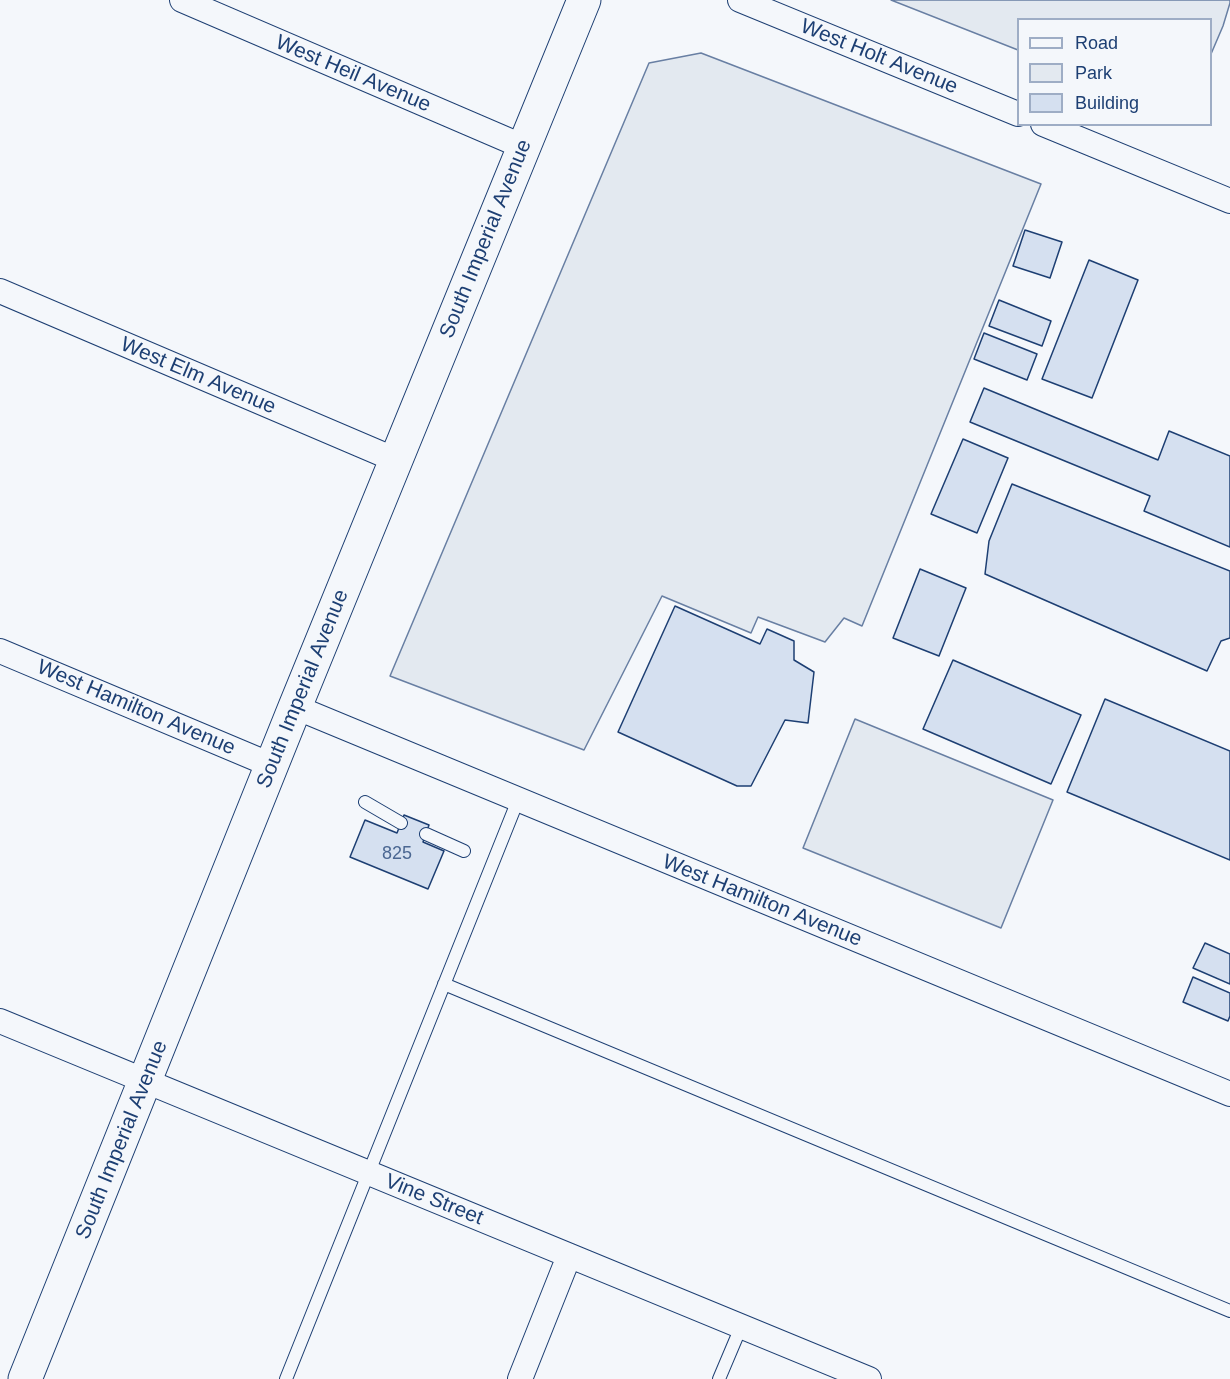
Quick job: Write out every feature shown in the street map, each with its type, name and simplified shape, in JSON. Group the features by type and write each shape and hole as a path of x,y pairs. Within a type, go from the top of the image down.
{"highway":[{"name":"South Imperial Avenue","path":"25,1379 295,707 584,0"}],"street":[{"name":"West Heil Avenue","path":"183,0 524,147"},
{"name":"West Holt Avenue","path":"740,0 1017,114"},
{"path":"1048,126 1230,201"},
{"name":"West Elm Avenue","path":"0,291 396,460"},
{"name":"West Hamilton Avenue","path":"0,651 272,765"},
{"name":"West Hamilton Avenue","path":"295,707 1230,1094"},
{"name":"Vine Street","path":"0,1021 869,1379"},
{"path":"520,1379 569,1256"}],"lane":[{"path":"286,1379 518,800"},
{"path":"365,802 401,823"},
{"path":"426,834 464,851"},
{"path":"444,984 1230,1311"},
{"path":"719,1379 741,1327"}],"green space":[{"path":"891,0 1230,0 1223,26 1212,52 1212,18 1017,18 1017,50"},
{"path":"701,53 1041,184 862,626 844,618 825,642 758,617 751,633 662,596 584,750 390,676 649,63"},
{"path":"855,719 1053,800 1001,928 803,848"}],"building":[{"path":"1025,230 1062,242 1050,278 1013,266"},
{"path":"1089,260 1138,280 1092,398 1042,379"},
{"path":"999,300 1051,321 1042,346 989,326"},
{"path":"984,333 1037,354 1027,380 974,359"},
{"path":"984,388 1158,460 1169,431 1230,456 1230,547 1144,511 1150,496 970,422"},
{"path":"963,439 1008,458 977,533 931,514"},
{"path":"1012,484 1230,571 1230,638 1221,641 1207,671 985,574 989,541"},
{"path":"920,569 966,588 939,656 893,638"},
{"path":"675,606 760,644 767,629 794,641 794,660 814,672 808,723 785,720 751,786 737,786 618,732"},
{"path":"953,660 1081,715 1051,784 923,729"},
{"path":"1105,699 1230,751 1230,860 1067,792"},
{"path":"404,815 429,825 423,842 444,851 428,889 350,857 365,820 397,833"},
{"path":"1205,943 1230,954 1230,984 1193,968"},
{"path":"1193,977 1230,993 1228,1021 1183,1002"}]}
